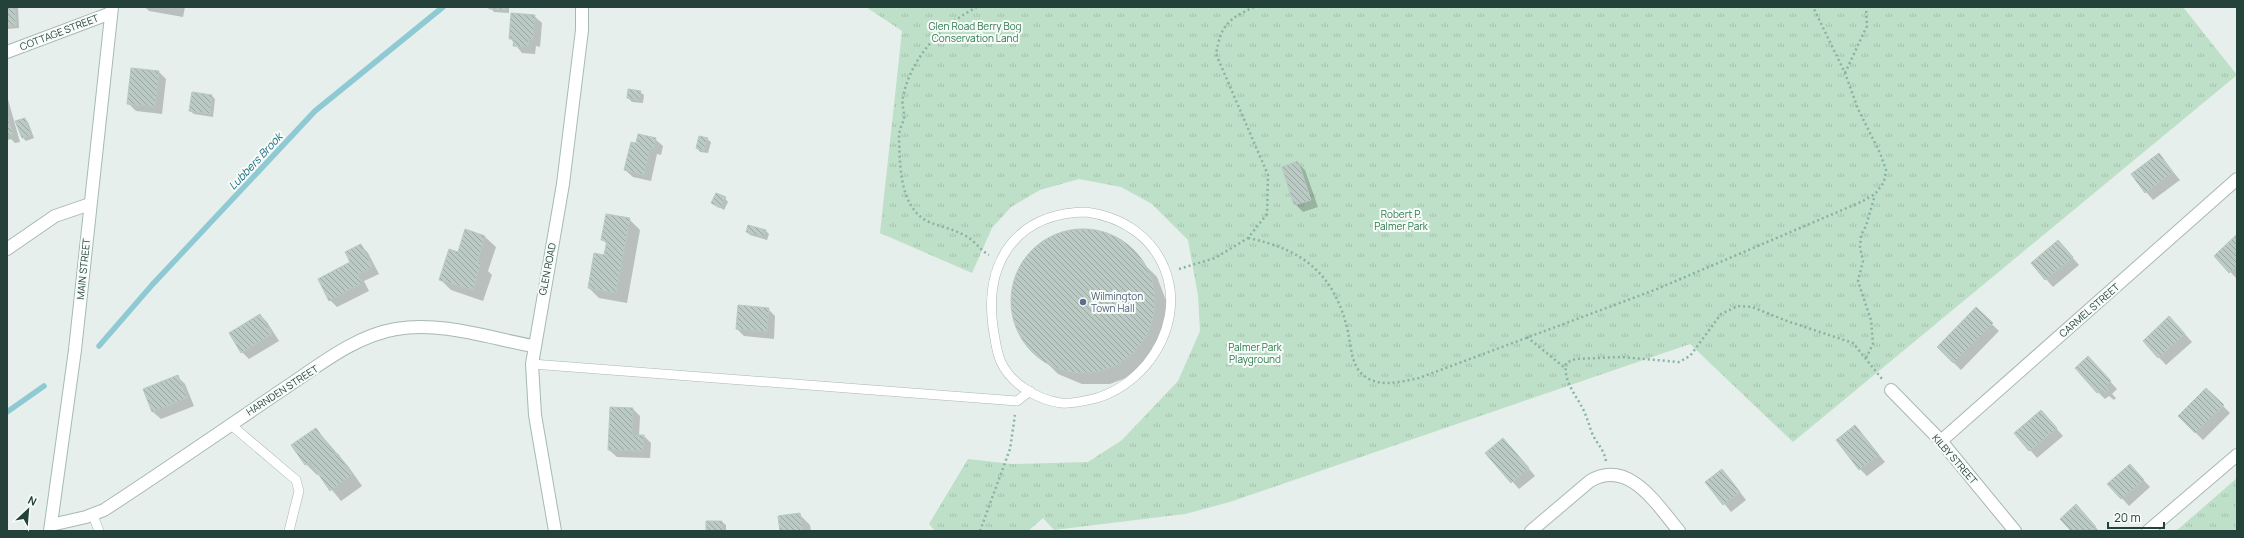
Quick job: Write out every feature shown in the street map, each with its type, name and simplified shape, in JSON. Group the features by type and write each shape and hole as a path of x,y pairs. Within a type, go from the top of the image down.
{"street":[{"name":"GLEN ROAD","path":"555,531 535,415 532,364 533,346 563,184 582,30 582,7"},
{"name":"COTTAGE STREET","path":"7,52 111,10"},
{"name":"MAIN STREET","path":"51,528 75,350 111,10"},
{"name":"CARMEL STREET","path":"1941,441 2237,179"},
{"path":"7,249 55,216 90,204"},
{"name":"HARNDEN STREET","path":"51,528 104,510 230,424 361,340 379,332 397,328 442,328 533,346"},
{"name":"KILBY STREET","path":"1891,390 1941,441 2016,531"},
{"path":"2148,531 2237,455"},
{"path":"1531,531 1577,490 1597,477 1606,474 1618,474 1633,481 1640,487 1679,531"}],"lane":[{"path":"1086,212 1120,221 1140,234 1156,252 1166,272 1171,296 1170,319 1156,352 1134,377 1108,394 1074,403 1047,400 1030,391 1007,373 1000,361 996,347 991,296 999,262 1012,242 1030,227 1051,216 1086,212"},
{"path":"532,364 1017,401 1030,391"},
{"path":"230,424 296,480 299,491 289,531"},
{"path":"92,515 99,531"}],"path":[{"path":"977,7 944,29 927,44 902,98 904,118 900,128 899,150 906,192 909,202 916,212 930,222 965,235 983,251 999,262"},
{"path":"1246,7 1247,11"},
{"path":"1166,272 1215,258 1248,238 1267,214 1268,175 1216,54 1219,35 1227,23 1254,7"},
{"path":"1814,7 1845,74 1858,109 1880,153 1886,170 1884,182 1875,194 1866,226 1861,235 1860,246 1863,261 1858,281 1871,320 1873,344 1866,358"},
{"path":"1845,74 1867,26 1866,7"},
{"path":"1248,238 1272,243 1295,254 1319,270 1337,296 1346,325 1354,360 1360,372 1373,381 1389,384 1419,378 1657,289 1811,224 1875,194"},
{"path":"1565,369 1570,360 1586,357 1645,358 1679,362 1690,356 1721,314 1738,306 1752,307 1787,321 1853,343 1891,390"},
{"path":"1527,337 1565,369 1570,387 1583,409 1592,433 1600,444 1605,457 1606,474"},
{"path":"980,531 1010,449 1017,401"}],"green space":[{"name":"Robert P. Palmer Park","path":"866,7 2183,7 2237,75 1793,442 1690,344 1230,502 1185,514 1054,530 1043,518 1028,531 935,531 929,524 968,459 1012,464 1088,462 1122,440 1178,381 1200,331 1198,296 1188,240 1152,204 1121,187 1079,179 1040,190 1011,207 992,228 972,273 880,233 902,31"},
{"path":"2237,478 2237,531 2176,531"}],"building":[{"path":"7,7 15,7 16,25 7,26"},
{"path":"489,7 506,7 506,10 489,9"},
{"path":"511,13 535,15 533,40 529,39 528,47 513,46 514,39 509,39"},
{"path":"131,68 159,71 155,107 127,104"},
{"path":"628,89 641,91 639,100 627,98"},
{"path":"192,92 212,95 210,114 189,111"},
{"path":"7,115 13,134 7,136"},
{"path":"25,118 31,135 22,138 15,121"},
{"path":"638,134 656,138 654,148 650,148 644,175 624,170 631,142 636,143"},
{"path":"699,136 708,138 704,151 696,148"},
{"path":"2159,153 2173,172 2145,193 2131,174"},
{"path":"1298,161 1311,200 1294,205 1282,167"},
{"path":"716,193 726,197 720,208 711,203"},
{"path":"606,214 630,218 616,293 588,288 594,253 604,255 607,241 601,240"},
{"path":"748,225 766,230 764,237 746,232"},
{"path":"465,229 485,236 477,262 481,263 473,290 439,280 449,249 458,252"},
{"name":"Wilmington Town Hall","path":"1083,229 1110,235 1123,241 1134,250 1143,261 1149,274 1155,301 1149,328 1143,341 1134,352 1123,361 1110,367 1083,373 1056,367 1043,361 1032,352 1023,341 1017,328 1011,301 1017,274 1023,261 1032,250 1043,241 1056,235"},
{"path":"2237,234 2237,266 2229,273 2214,256"},
{"path":"2058,240 2073,257 2045,280 2031,263"},
{"path":"361,244 372,267 358,274 362,283 329,301 318,279 350,262 345,252"},
{"path":"738,305 769,308 767,332 736,329"},
{"path":"1976,307 1993,323 1953,363 1937,347"},
{"path":"260,314 272,334 241,353 229,333"},
{"path":"2169,316 2185,334 2158,358 2143,341"},
{"path":"2088,356 2111,381 2106,386 2109,390 2106,393 2102,389 2097,393 2075,368"},
{"path":"178,375 187,398 152,412 143,389"},
{"path":"2206,388 2224,405 2195,433 2178,416"},
{"path":"610,407 633,408 632,435 644,435 643,451 608,450"},
{"path":"2041,410 2057,428 2029,451 2014,433"},
{"path":"1855,425 1879,455 1859,470 1836,440"},
{"path":"316,428 335,455 338,454 352,475 330,491 310,462 305,465 291,445"},
{"path":"1503,438 1529,468 1511,483 1485,453"},
{"path":"2130,464 2144,480 2121,499 2107,484"},
{"path":"1722,469 1740,492 1723,505 1705,482"},
{"path":"2076,504 2096,527 2092,531 2071,531 2060,519"},
{"path":"800,513 803,531 780,531 778,516"},
{"path":"706,521 722,521 723,531 706,531"}],"waterway":[{"name":"Lubbers Brook","path":"99,346 152,285 315,111 443,7"},
{"name":"Lubbers Brook","path":"7,412 44,386"}],"place":[{"name":"Wilmington Town Hall","path":"1083,302"}],"park label":[{"name":"Glen Road Berry Bog Conservation Land","path":"975,32"},
{"name":"Palmer Park Playground","path":"1255,352"}]}
